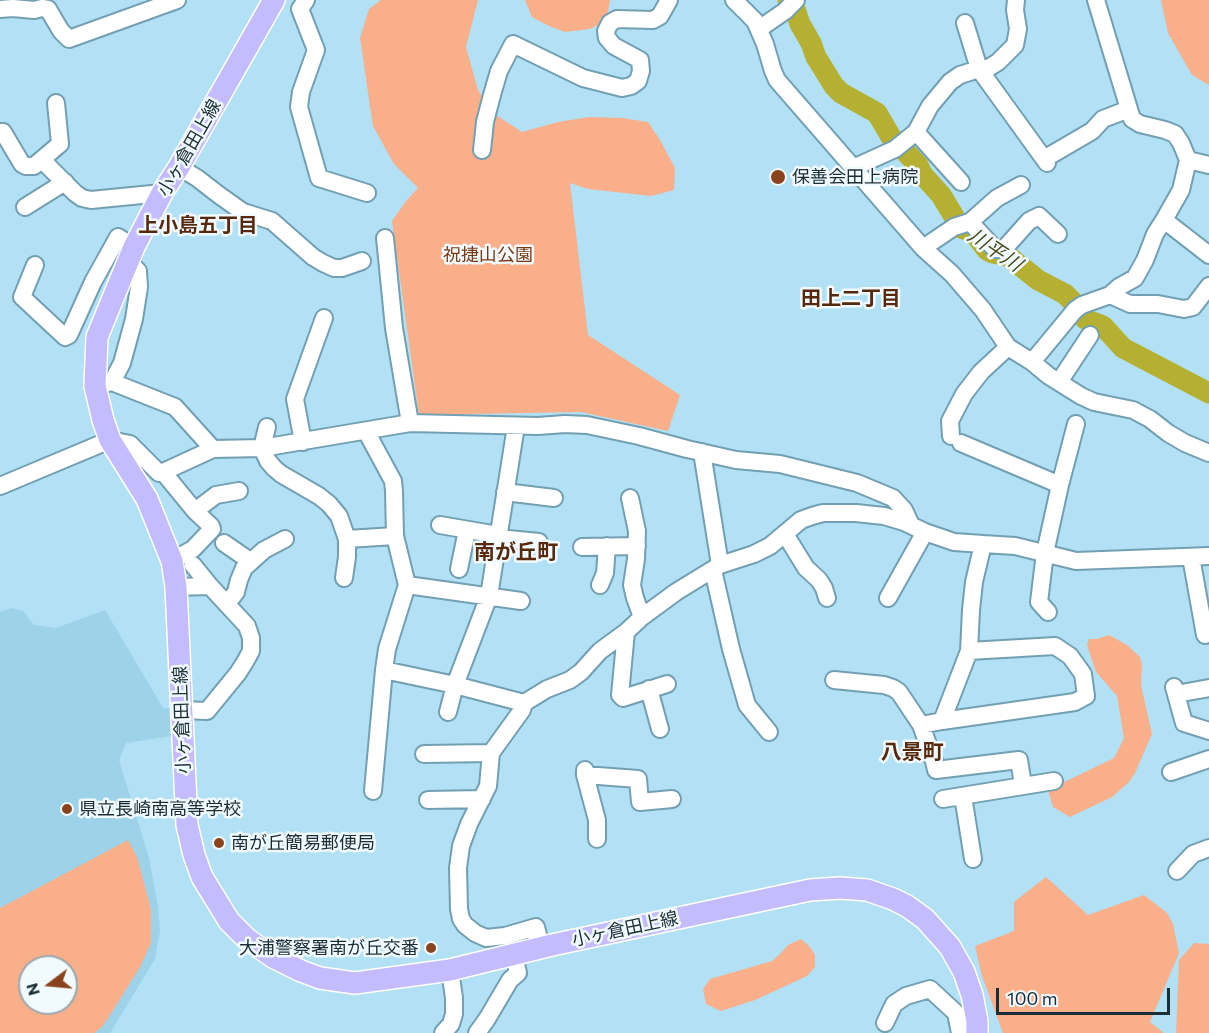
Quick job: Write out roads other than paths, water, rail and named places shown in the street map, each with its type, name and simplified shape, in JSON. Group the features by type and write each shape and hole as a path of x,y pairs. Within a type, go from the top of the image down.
{"main road":[{"name":"小ヶ倉田上線","path":"274,0 162,193 131,254 97,337 103,384 103,420 110,440 147,499 172,561 176,587 188,825 194,855 202,877 229,921 247,939 273,957 301,971 320,978 348,983 369,982 450,970 541,947 822,888 867,890 907,906 925,919 950,947 960,963 972,995 977,1027"}],"street":[{"path":"0,9 48,9 61,31 69,39 177,0"},
{"path":"306,0 300,9 316,50 301,92 299,107 319,178 367,193"},
{"path":"482,150 485,122 499,71 513,44 583,78 622,88 631,86 638,81 641,72 640,60 615,46 607,38 606,31 610,23 617,20 653,20 660,16 669,0"},
{"path":"734,0 751,16 759,29 777,80 923,248 951,274 983,310 1008,347 1081,396 1094,402 1133,410 1185,443 1209,453"},
{"path":"759,29 785,11 796,0"},
{"path":"853,168 905,141 950,82 960,75 990,67 1015,45 1018,29 1016,0"},
{"path":"1032,362 1078,307 1110,295 1135,278 1155,234 1181,190 1188,160 1175,134 1140,124 1132,119 1096,0"},
{"path":"965,23 979,69 1045,161 1092,131 1103,119 1129,109"},
{"path":"0,132 3,132 22,164 34,166 60,144 56,103"},
{"path":"905,141 961,182"},
{"path":"42,160 82,198 91,200 162,193"},
{"path":"1188,160 1209,165"},
{"path":"179,167 243,212 272,221 323,263 334,268 342,268 362,261"},
{"path":"25,207 65,182"},
{"path":"923,248 962,225 997,198 1021,185"},
{"path":"962,225 995,249 1004,249 1029,221 1039,216 1058,234"},
{"path":"1164,220 1209,255"},
{"path":"34,265 22,297 65,337 69,335 93,282 118,237 131,254 138,271 140,287 122,363 103,384 175,407 213,449"},
{"path":"385,238 394,328 410,423"},
{"path":"1110,295 1130,304 1158,304 1184,309 1193,307 1209,286"},
{"path":"303,442 295,399 324,318"},
{"path":"1059,382 1089,343"},
{"path":"1008,347 981,372 964,394 950,421 956,440 1060,485"},
{"path":"0,486 110,440 130,444 159,473 213,449 262,448 410,423 516,426 565,424 639,436 735,460 780,464 857,483 893,498 918,529"},
{"path":"1048,612 1039,602 1045,553 1076,424"},
{"path":"448,712 455,685 489,596 516,426"},
{"path":"267,427 262,448 268,461 274,468 319,496 339,516 347,539 344,578"},
{"path":"366,430 393,481 395,536 406,585 387,649 374,791"},
{"path":"702,452 716,567 731,648 747,705 769,732"},
{"path":"163,472 195,511 211,526 212,530 193,549 172,561"},
{"path":"195,511 216,495 239,491"},
{"path":"506,492 554,498"},
{"path":"630,498 637,531 632,585 642,618"},
{"path":"541,947 536,927 505,936 486,938 475,933 461,919 458,868 461,846 488,786 491,753 522,710 524,703 547,689 570,680 581,672 600,651 642,618 676,592 716,567 770,546 801,520 823,513 884,516 954,542 1015,546 1076,561 1209,556"},
{"path":"440,525 539,542"},
{"path":"888,598 918,529"},
{"path":"459,569 467,530"},
{"path":"785,534 806,568 819,580 827,598"},
{"path":"347,539 395,536"},
{"path":"227,604 236,592 244,568 250,561 285,538"},
{"path":"224,543 250,561"},
{"path":"942,721 969,651 974,582 983,544"},
{"path":"600,585 605,573 607,546"},
{"path":"582,547 637,546"},
{"path":"1191,557 1205,635"},
{"path":"182,710 207,711 238,673 251,651 251,638 247,626 193,565"},
{"path":"406,585 521,601"},
{"path":"176,587 210,586"},
{"path":"626,632 620,695 623,698 667,684"},
{"path":"921,725 1075,702 1086,696 1083,674 1070,656 1055,646 969,651"},
{"path":"384,670 524,703"},
{"path":"834,680 884,685 899,692 921,725 936,770 1019,760 1023,785"},
{"path":"1209,688 1175,690 1184,723 1209,731"},
{"path":"649,689 660,729"},
{"path":"1078,700 1083,717"},
{"path":"424,754 491,753"},
{"path":"1171,772 1209,759"},
{"path":"597,839 597,820 585,772 638,779 640,802 672,799"},
{"path":"943,799 1054,781"},
{"path":"963,796 973,859"},
{"path":"428,800 482,799"},
{"path":"1177,871 1193,854 1209,848"},
{"path":"477,1033 510,980 518,973 514,954"},
{"path":"443,1033 451,1024 454,1014 450,970"},
{"path":"885,1023 894,1004 906,996 930,989 956,1013 960,1033"}],"waterway":[{"name":"川平川","path":"788,0 795,9 816,57 834,86 841,93 877,113 891,137 918,165 922,174 941,195 961,228 973,232 987,250 1008,256 1038,280 1065,294 1085,319 1103,326 1123,348 1209,393"}],"place":[{"name":"保善会田上病院","path":"778,177"},
{"name":"県立長崎南高等学校","path":"67,809"},
{"name":"南が丘簡易郵便局","path":"219,843"},
{"name":"大浦警察署南が丘交番","path":"431,948"}],"district":[{"name":"上小島五丁目","path":"198,225"},
{"name":"田上二丁目","path":"851,298"},
{"name":"南が丘町","path":"516,552"},
{"name":"八景町","path":"912,752"}],"park label":[{"name":"祝捷山公園","path":"488,255"}]}
